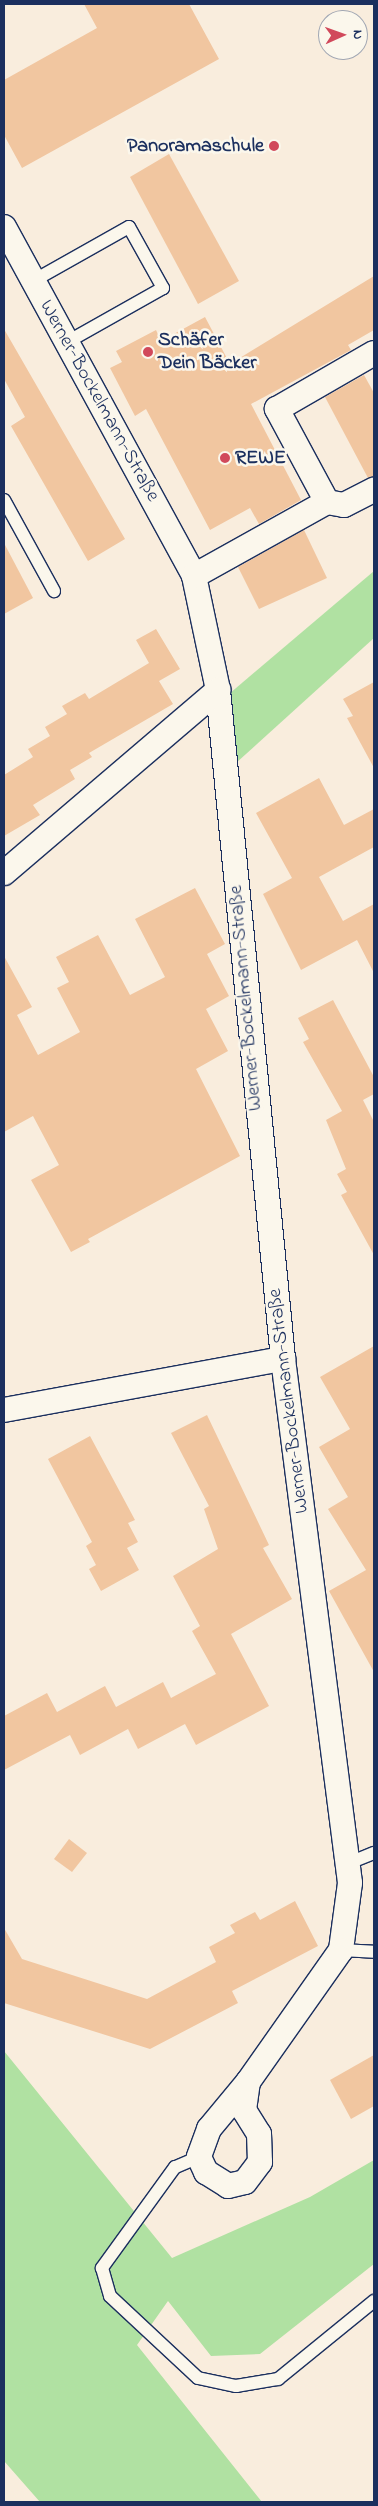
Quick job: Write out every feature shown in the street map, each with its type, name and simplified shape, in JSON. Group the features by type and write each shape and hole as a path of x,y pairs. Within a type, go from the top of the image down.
{"street":[{"name":"Werner-Bockelmann-Straße","path":"4,226 10,254 33,281 194,576 218,690 283,1360 349,1863 349,1905 342,1950 248,2082 209,2129 199,2157 206,2172 228,2186 245,2182 260,2162 259,2134 244,2110 248,2082"},
{"path":"327,502 277,409 373,356"},
{"path":"194,576 327,502 344,505 374,490"},
{"path":"4,873 218,690"},
{"path":"4,1410 283,1360"}],"lane":[{"path":"33,281 129,227 163,288 66,342"},
{"path":"4,500 54,591"},
{"path":"349,1863 374,1853"},
{"path":"342,1950 374,1952"},
{"path":"199,2157 175,2167 102,2268 110,2296 198,2378 236,2386 278,2379 374,2302"}],"green space":[{"path":"374,571 374,638 236,763 229,694"},
{"path":"4,2051 172,2258 310,2197 374,2160 374,2264 260,2354 211,2356 168,2301 137,2345 262,2502 40,2502 4,2461"}],"building":[{"path":"84,4 189,4 219,59 22,168 4,135 4,80 97,28"},
{"path":"169,154 239,281 198,304 130,177"},
{"name":"REWE","path":"374,276 374,330 348,345 351,350 251,404 301,500 259,524 250,508 210,530 146,409 135,416 110,368 122,362 116,351 156,330 161,341 205,317 230,364"},
{"path":"4,329 125,539 88,561 11,426 25,417 4,379"},
{"path":"364,375 374,393 374,476 368,478 325,397"},
{"path":"304,530 327,578 259,609 238,567"},
{"path":"4,543 33,598 4,614"},
{"path":"156,629 180,669 159,681 173,704 89,753 92,757 70,770 75,779 33,805 40,815 4,836 4,775 33,757 28,749 50,736 45,727 67,714 62,706 85,693 89,699 149,663 136,640"},
{"path":"374,682 374,768 347,718 353,716 343,699"},
{"path":"319,778 344,825 374,809 374,847 319,877 343,921 374,904 374,973 357,940 301,970 263,894 292,878 256,813"},
{"path":"195,888 225,944 207,954 229,996 206,1009 228,1051 196,1069 240,1156 88,1239 90,1242 71,1252 31,1180 59,1165 33,1116 4,1132 4,956 32,1007 17,1015 38,1055 80,1032 57,988 69,982 56,957 98,935 130,995 165,977 135,919"},
{"path":"333,1000 374,1077 374,1094 363,1100 374,1122 374,1255 341,1195 347,1192 337,1174 346,1169 326,1120 342,1111 303,1042 309,1039 298,1018"},
{"path":"374,1346 374,1672 329,1591 366,1570 328,1509 348,1497 319,1447 350,1429 320,1377"},
{"path":"207,1415 269,1545 263,1548 292,1599 231,1634 269,1706 196,1745 185,1724 138,1749 128,1729 80,1755 70,1735 4,1770 4,1716 47,1693 57,1712 105,1686 116,1707 163,1682 171,1698 216,1674 192,1631 200,1626 173,1576 218,1549 204,1509 209,1506 171,1433"},
{"path":"90,1436 135,1520 128,1523 138,1542 127,1548 139,1570 101,1591 89,1569 96,1565 86,1546 92,1542 48,1459"},
{"path":"69,1839 87,1853 72,1872 54,1859"},
{"path":"295,1901 318,1946 232,1991 238,2003 150,2049 4,2003 4,1928 22,1959 147,1999 216,1962 209,1947 235,1933 230,1925 255,1912 260,1920"},
{"path":"374,2055 374,2106 351,2119 330,2080"}],"place":[{"name":"Panoramaschule","path":"274,146"},
{"name":"Schäfer Dein Bäcker","path":"148,352"},
{"name":"REWE","path":"225,458"}]}
